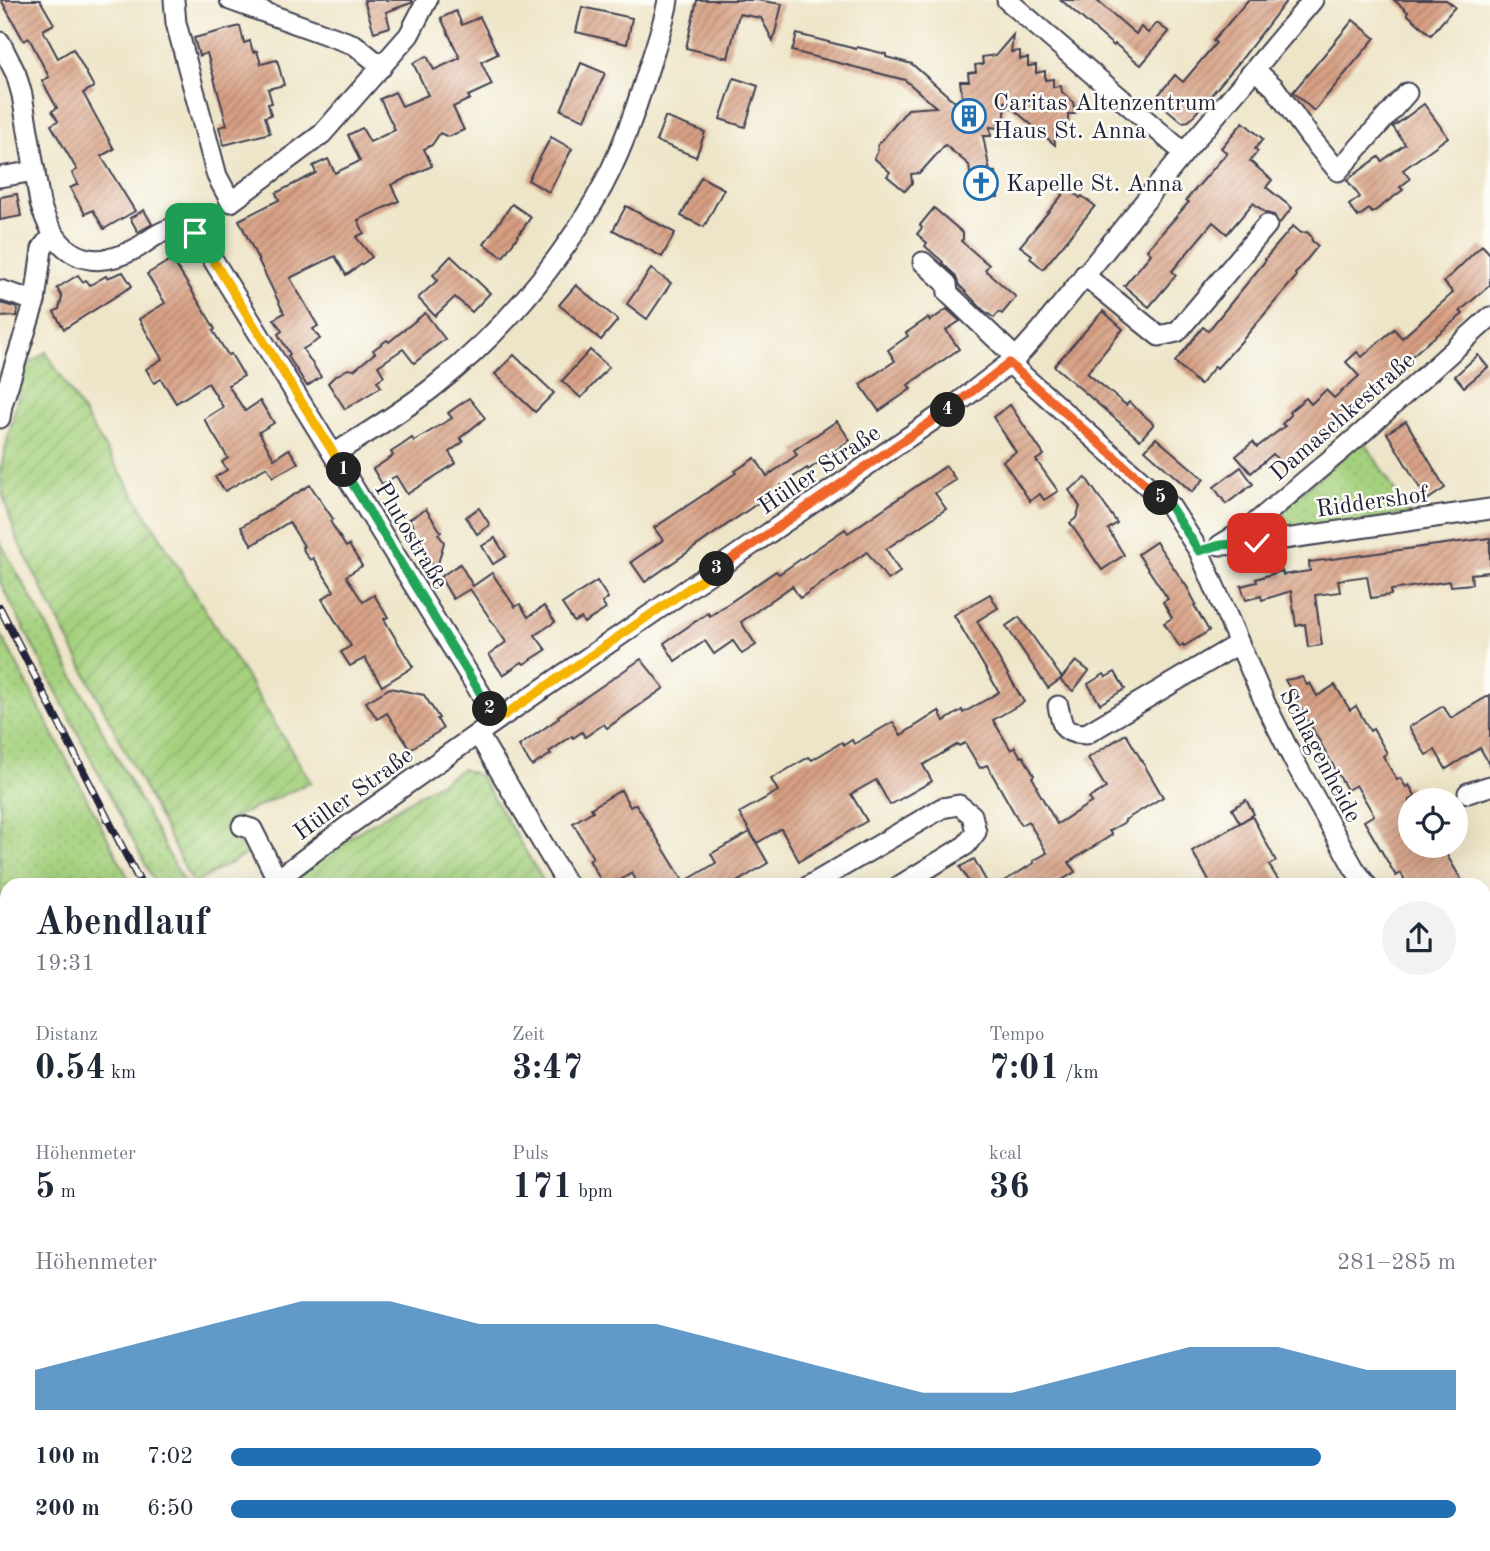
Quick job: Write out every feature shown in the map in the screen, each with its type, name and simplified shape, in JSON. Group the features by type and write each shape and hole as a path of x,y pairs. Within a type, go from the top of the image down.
{"street":[{"path":"174,0 176,23 217,176 231,202 321,134 409,35 427,0"},
{"path":"230,0 355,45 382,67"},
{"path":"334,454 436,385 519,306 559,255 595,199 617,155 637,108 668,0"},
{"path":"1007,0 1184,153"},
{"name":"Hüller Straße","path":"278,878 497,720 955,405 1012,360 1041,330 1184,153 1313,0"},
{"path":"0,42 13,67 22,95 40,203 55,237 42,249 35,301 0,418"},
{"path":"1255,70 1274,87 1338,171 1407,93"},
{"path":"0,177 34,171"},
{"path":"1084,275 1159,336 1177,332 1268,225"},
{"name":"Plutostraße","path":"55,237 75,254 96,261 115,258 166,230 180,229 195,233 497,720"},
{"name":"Schlagenheide","path":"923,262 947,284 948,293 1012,360 1170,506 1199,551 1238,644 1294,761 1361,878"},
{"path":"0,290 35,301"},
{"name":"Damaschkestraße","path":"1220,545 1254,524 1314,474 1490,317"},
{"name":"Riddershof","path":"1220,545 1257,543 1490,509"},
{"path":"1199,551 1220,545"},
{"path":"1058,706 1062,726 1072,733 1086,734 1238,644"},
{"path":"478,734 563,878"},
{"path":"1468,793 1490,786"},
{"path":"823,878 942,808 959,805 972,815 976,832 966,845 912,878"},
{"path":"242,826 252,829 271,878"}],"green space":[{"path":"46,352 311,782 233,818 250,852 204,878 190,878 17,539 3,495 0,471 25,367"},
{"path":"1363,439 1409,514 1292,531 1284,521 1283,508"},
{"path":"0,542 181,878 152,878 0,582"},
{"path":"0,632 128,878 0,878"},
{"path":"462,769 480,776 542,878 297,878 336,845"}],"building":[{"path":"1,0 40,0 54,24 43,30 58,58 73,49 94,87 83,93 114,149 101,156 135,211 104,229 93,210 85,214 70,188 78,184 72,173 77,170 51,125 58,121 52,111 57,108 42,81 49,77 29,38 24,41"},
{"path":"364,0 412,2 386,12 390,27 374,32"},
{"path":"697,0 756,0 782,4 773,41 761,18 739,14 728,58 686,48"},
{"path":"1061,0 1096,0 1136,34 1141,27 1148,33 1157,23 1169,32 1141,65 1115,44 1114,46"},
{"path":"1248,0 1287,0 1189,121 1182,122 1155,99 1175,75 1183,82"},
{"path":"1394,0 1446,0 1455,7 1431,35"},
{"path":"582,7 632,18 627,44 576,32"},
{"path":"456,11 462,25 480,17 498,54 481,62 492,85 468,96 470,99 453,107 464,130 448,137 440,133 432,145 424,149 432,166 391,185 399,201 358,220 364,233 356,237 372,257 346,275 335,256 290,278 318,326 313,329 320,339 303,349 321,377 307,386 278,334 282,331 274,319 284,313 239,220 279,200 276,193 316,173 313,166 328,159 335,173 360,161 348,135 362,128 370,142 395,130 380,99 395,92 402,106 428,95 413,63 427,56 434,70 460,58 441,18"},
{"path":"1353,20 1375,38 1314,111 1293,92"},
{"path":"240,26 244,43 250,41 261,64 277,60 284,85 268,89 272,103 268,104 271,115 265,117 270,133 224,145 219,127 227,125 207,53 199,56 194,38"},
{"name":"Caritas Altenzentrum Haus St. Anna","path":"797,34 886,54 886,57 912,64 964,110 960,81 969,81 968,73 976,72 975,65 983,64 982,57 996,55 1013,35 1011,52 1020,51 1020,59 1028,58 1028,66 1036,65 1036,73 1045,71 1045,80 1053,79 1053,87 1061,86 1062,92 1073,102 1075,114 1068,114 1068,122 1060,122 1061,131 1054,131 1055,145 1005,102 1005,120 998,119 998,128 990,127 991,136 983,136 990,172 996,172 998,197 973,198 969,165 945,145 920,173 911,174 912,183 905,191 887,176 890,172 874,158 878,145 908,109 936,107 905,80 792,51"},
{"path":"581,63 605,73 585,120 561,110"},
{"path":"734,78 758,86 745,127 720,119"},
{"path":"1424,104 1448,137 1403,170 1410,179 1400,187 1403,190 1372,213 1369,209 1358,217 1349,205 1360,197 1347,180 1379,157 1382,161 1405,144 1393,127"},
{"path":"665,117 705,132 696,157 656,141"},
{"path":"1243,122 1263,139 1250,161 1272,180 1266,187 1292,208 1279,224 1274,215 1266,213 1253,203 1227,234 1213,222 1172,271 1176,275 1149,307 1124,286 1151,254 1147,250 1227,153 1221,148"},
{"path":"551,137 572,149 549,192 528,180"},
{"path":"701,177 724,189 704,227 681,216"},
{"path":"1068,188 1095,206 1043,269 1030,258 1032,255 1020,246"},
{"path":"17,194 21,216 0,220 0,197"},
{"path":"512,204 531,217 503,257 484,244"},
{"path":"626,206 675,233 662,257 613,230"},
{"path":"934,208 963,233 961,241 989,265 985,270 1016,297 1002,314 999,312 994,318 983,310 917,234 922,228 920,225"},
{"path":"144,210 152,224 138,232 130,218"},
{"path":"1293,226 1301,233 1307,232 1318,246 1295,274 1296,277 1240,343 1217,368 1215,366 1200,385 1175,362 1203,327 1208,331"},
{"path":"1482,245 1490,254 1490,285 1460,311 1463,314 1286,469 1273,454 1251,473 1236,456 1253,442 1257,447 1285,426 1282,424 1291,415 1289,412 1306,398 1311,404 1326,390 1334,398 1359,376 1346,362 1357,352 1362,357 1394,329 1402,338 1453,293 1444,282"},
{"path":"451,256 490,293 472,312 455,297 435,316 418,298 438,280 433,275"},
{"path":"172,259 215,329 213,331 244,376 228,385 245,411 260,401 274,423 259,432 274,459 289,449 298,463 273,477 267,467 225,491 215,477 227,470 222,462 228,458 204,419 223,407 208,383 176,403 161,379 154,383 146,369 162,359 139,319 165,303 147,274"},
{"path":"651,269 671,283 647,319 627,304"},
{"path":"123,272 132,286 64,329 54,312 59,309 62,297 57,288 78,275 83,282 86,280 90,285 106,276 107,278"},
{"path":"576,285 618,320 601,340 559,305"},
{"path":"0,303 18,308 17,316 0,317"},
{"path":"947,309 960,321 946,330 959,349 908,385 911,389 879,411 860,384 895,361 888,350 908,336 906,333"},
{"path":"1103,311 1123,329 1087,373 1126,405 1129,402 1154,424 1140,440 1054,366"},
{"path":"425,313 445,339 414,363 403,349 378,366 384,376 377,381 381,387 345,409 328,383 348,369 354,370 375,353 373,350 387,340 389,342"},
{"path":"590,350 609,367 581,398 562,381"},
{"path":"514,355 554,393 535,412 495,374"},
{"path":"1478,355 1488,367 1464,387 1455,376"},
{"path":"469,398 485,418 460,438 463,442 449,452 456,463 407,494 396,476 382,484 373,469 393,456 391,452 412,438 414,441 452,418 448,413"},
{"path":"1010,405 1044,455 1036,460 1058,491 1044,500 1040,494 1030,501 1003,461 1016,452 993,417"},
{"path":"837,421 850,440 645,582 631,562 663,540 654,528 755,458 767,476 797,455 794,450"},
{"path":"1406,421 1445,488 1427,500 1387,433"},
{"path":"1156,438 1204,479 1192,492 1145,450"},
{"path":"946,466 956,480 935,493 946,509 886,549 900,572 888,580 867,552 800,598 792,586 741,622 756,645 742,654 733,641 714,654 705,641 675,661 664,643 708,613 710,616 776,571 779,574 845,529 848,533"},
{"path":"1241,467 1253,484 1226,504 1214,487"},
{"path":"1086,478 1117,523 1108,529 1124,555 1102,570 1070,523 1076,518 1080,507 1069,490"},
{"path":"310,485 333,519 330,521 346,547 349,545 362,566 346,576 363,602 374,595 388,617 384,619 413,667 382,686 365,658 350,666 341,652 351,646 322,599 334,591 313,558 310,560 305,553 302,547 304,546 289,522 252,545 241,527"},
{"path":"479,508 490,525 477,534 466,517"},
{"path":"426,509 441,532 438,534 444,542 436,571 410,529 414,527 409,519"},
{"path":"495,538 506,556 493,564 482,546"},
{"path":"1490,538 1490,572 1471,574 1472,584 1451,586 1450,581 1391,590 1391,595 1371,598 1367,576 1338,580 1340,592 1315,595 1322,645 1308,647 1305,624 1296,626 1291,591 1262,600 1261,596 1246,600 1241,586 1282,571 1283,575 1310,571 1309,562"},
{"path":"1156,542 1187,587 1209,631 1180,647 1164,623 1172,618 1163,602 1168,599 1138,554"},
{"path":"460,564 473,586 492,573 515,607 520,604 528,617 544,606 555,622 535,635 546,650 503,675 489,655 506,642 470,589 453,599 440,577"},
{"path":"597,581 608,598 602,603 606,609 584,623 581,618 574,622 562,604"},
{"path":"990,594 998,608 977,621 1024,702 993,720 1011,750 1015,747 1021,757 1023,756 1034,775 1032,777 1036,787 1057,824 1092,802 1089,798 1106,788 1088,758 1126,734 1163,797 1109,831 1112,835 1069,862 1075,872 1065,878 1009,878 1047,853 1028,821 1021,825 987,765 980,768 965,743 959,746 958,744 923,765 932,781 890,805 876,780 851,794 867,821 799,861 781,829 757,843 739,813 778,791 771,779 809,757 812,760 842,742 844,745 852,740 854,744 893,722 901,735 939,711 944,721 999,692 954,615"},
{"path":"1019,617 1062,678 1048,688 1006,626"},
{"path":"641,659 664,688 607,728 604,724 585,737 582,732 573,738 572,736 532,766 519,746"},
{"path":"1076,661 1089,671 1073,691 1060,680"},
{"path":"1115,672 1125,689 1100,704 1088,684 1104,674 1106,677"},
{"path":"1302,677 1307,685 1310,683 1317,696 1335,685 1350,710 1356,706 1387,753 1383,756 1397,780 1400,778 1406,787 1409,785 1411,788 1398,788 1398,858 1449,858 1460,878 1404,878 1401,873 1396,876 1364,821 1374,815 1356,785 1347,790 1285,680"},
{"path":"390,688 424,695 443,729 410,749 387,713 377,719 366,702"},
{"path":"1490,695 1490,765 1480,748 1446,769 1435,750 1426,755 1409,727 1443,706 1451,718"},
{"path":"621,790 630,807 636,804 682,878 635,878 632,873 624,878 599,878 589,860 593,858 573,823 593,811 591,808"},
{"path":"1246,800 1254,814 1240,823 1232,809"},
{"path":"1252,816 1276,861 1269,865 1277,878 1207,878 1192,851"},
{"path":"750,832 768,863 743,878 691,878 716,863 711,854"},
{"path":"974,859 985,878 966,878 960,867"}],"railway":[{"path":"0,608 138,878"}],"place":[{"name":"Caritas Altenzentrum Haus St. Anna","path":"969,116"},
{"name":"Kapelle St. Anna","path":"981,183"}],"route":[{"path":"195,233 497,720 955,405 1009,363 1170,506 1199,551 1220,545 1257,543"}]}
